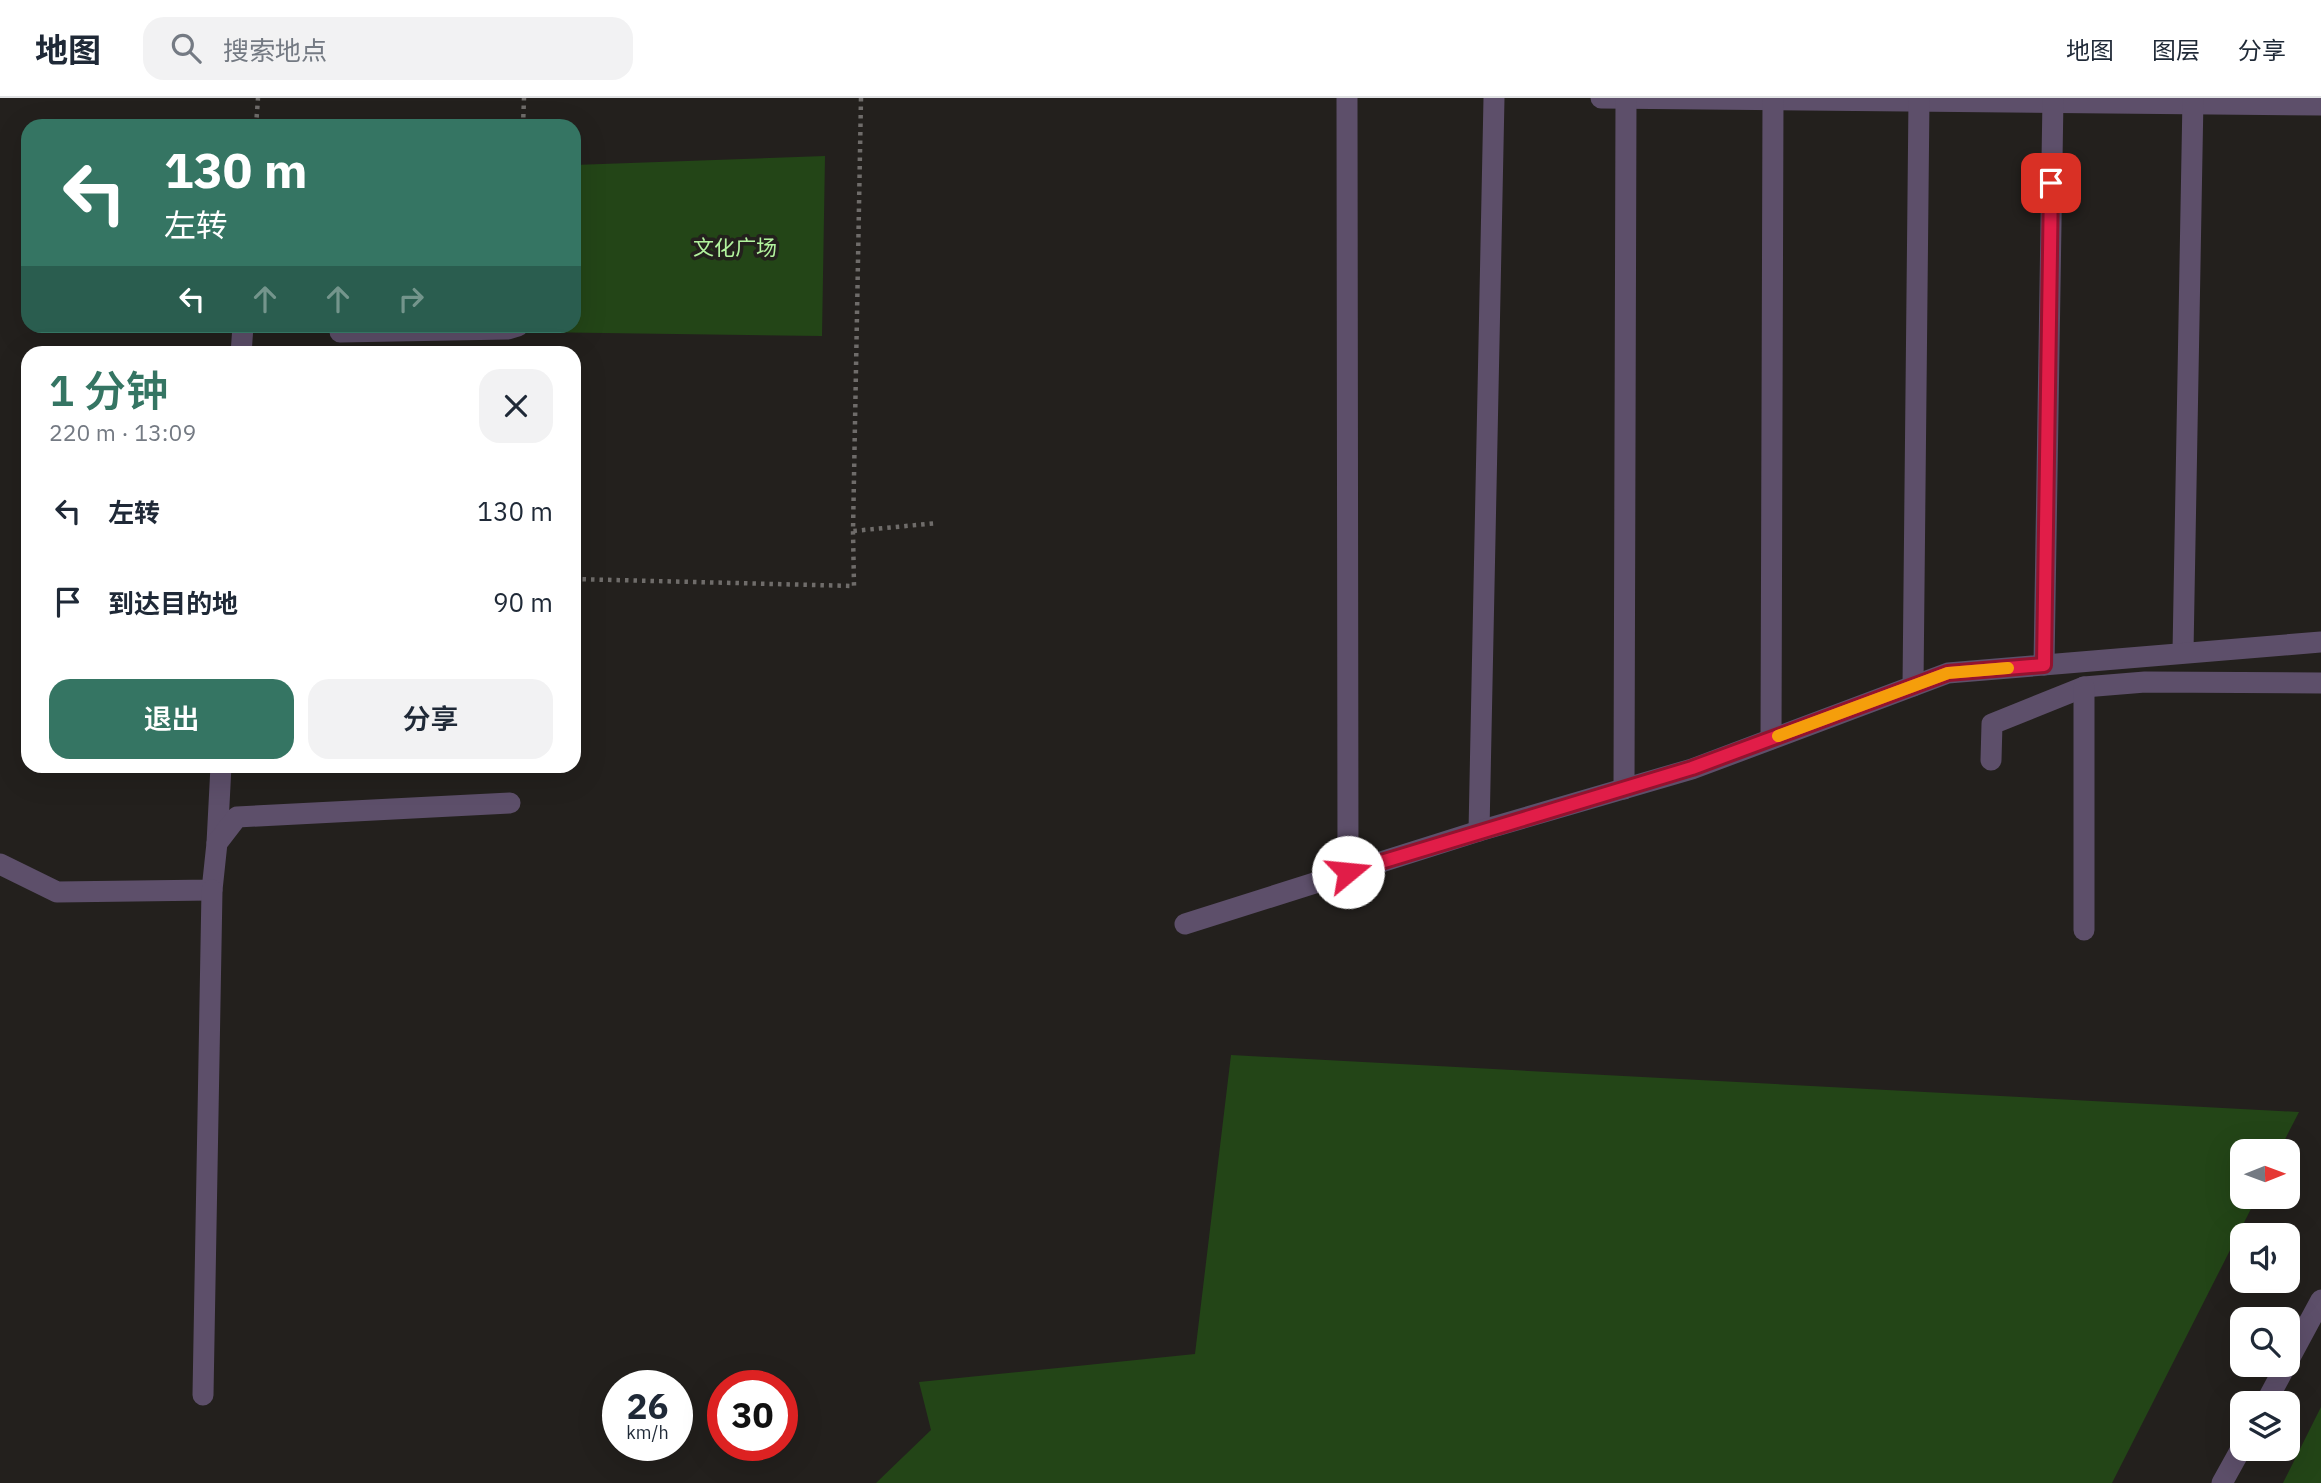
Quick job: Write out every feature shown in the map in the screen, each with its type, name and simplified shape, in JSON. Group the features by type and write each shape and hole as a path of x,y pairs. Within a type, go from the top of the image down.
{"street":[{"path":"1348,98 1348,872"},
{"path":"1479,831 1494,98"},
{"path":"1601,98 2193,101 2321,105"},
{"path":"1623,789 1626,98"},
{"path":"1771,739 1773,99"},
{"path":"1913,686 1919,100"},
{"path":"2044,665 2053,100"},
{"path":"2183,652 2193,101"},
{"path":"1185,924 1479,831 1692,768 1948,673 2321,642"},
{"path":"1991,760 1992,724 2084,687 2145,682 2321,683"},
{"path":"2084,687 2084,930"},
{"path":"203,1395 212,890 221,773"},
{"path":"217,843 237,817 510,803"},
{"path":"0,864 57,892 212,890"},
{"path":"2300,1340 2321,1300"},
{"path":"2222,1483 2234,1461"}],"path":[{"path":"256,119 258,98"},
{"path":"523,119 524,98"},
{"path":"581,579 854,586 861,98"},
{"path":"853,531 938,523"}],"green space":[{"name":"文化广场","path":"825,156 822,336 581,333 581,165"},
{"path":"1231,1055 2299,1112 2285,1139 2230,1139 2230,1209 2251,1209 2244,1223 2230,1223 2230,1250 2112,1483 876,1483 931,1430 919,1382 1195,1354"},
{"path":"2321,1407 2321,1483 2283,1483 2294,1461 2300,1461 2300,1449"}],"slow traffic":[{"path":"1778,736 1948,673 2008,668"}],"route":[{"path":"1348,872 1692,768 1948,673 2044,665 2051,183"}]}
